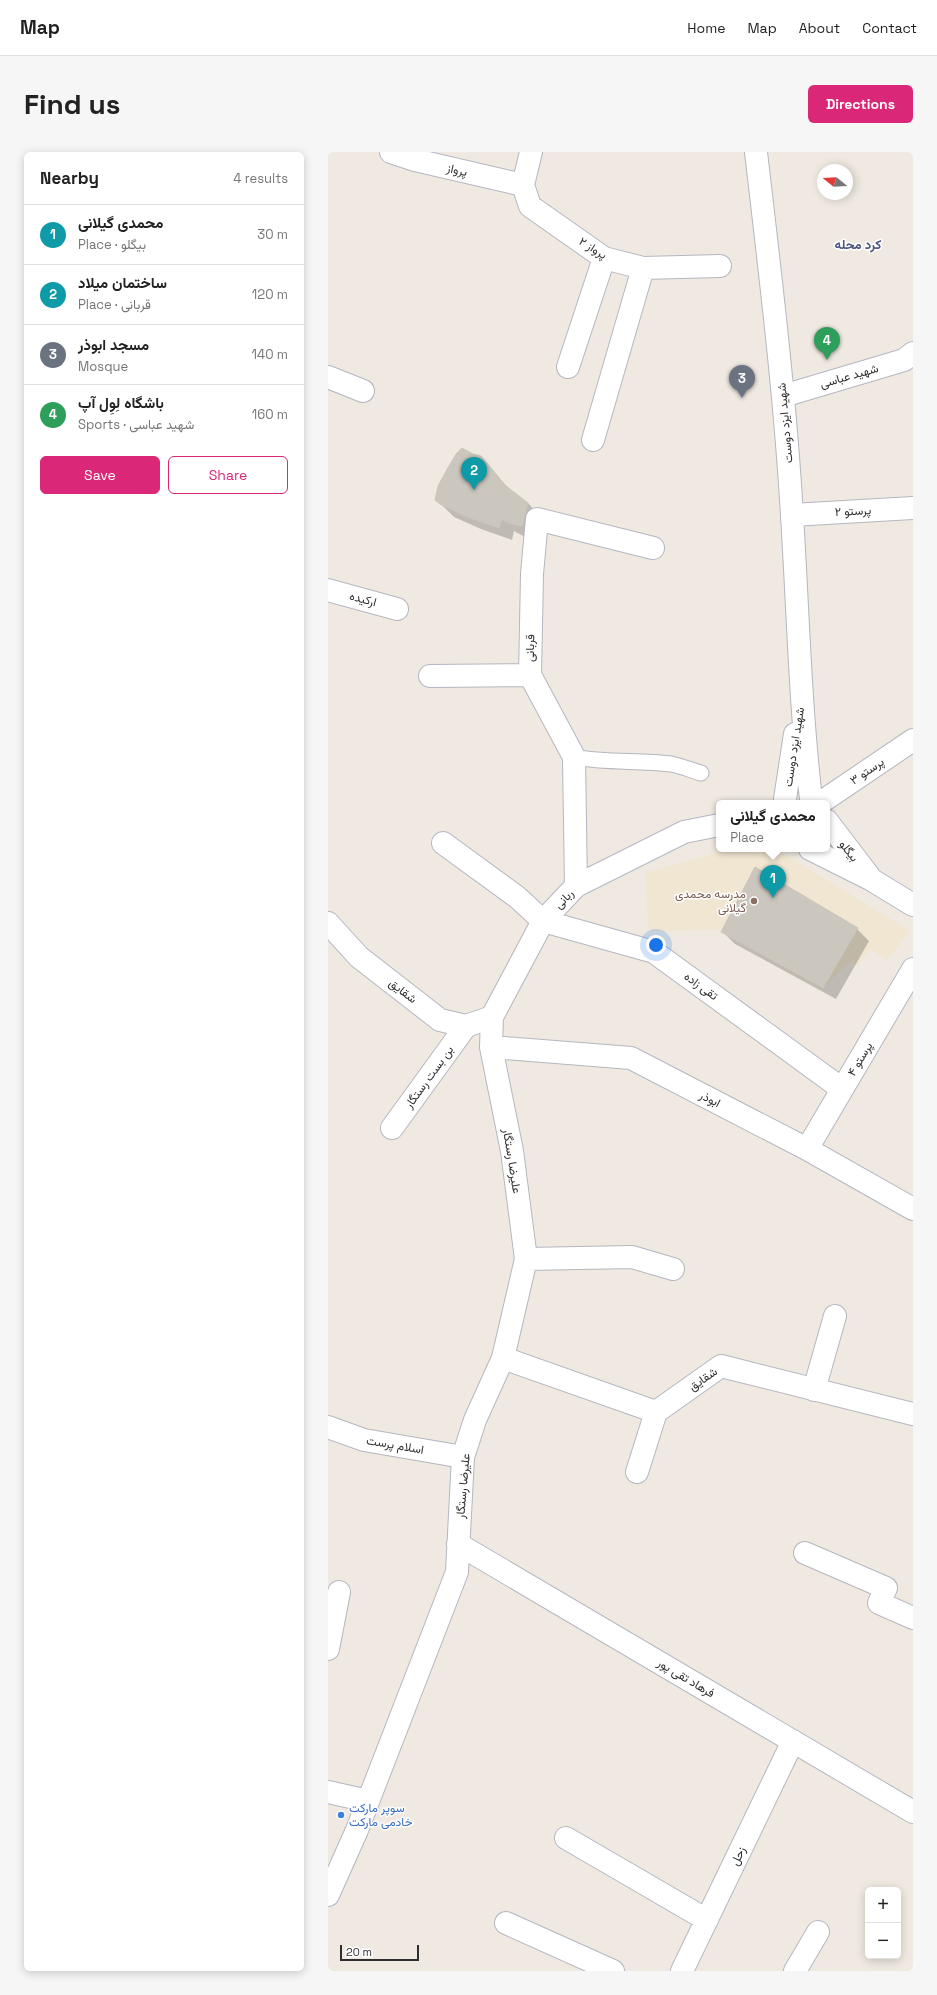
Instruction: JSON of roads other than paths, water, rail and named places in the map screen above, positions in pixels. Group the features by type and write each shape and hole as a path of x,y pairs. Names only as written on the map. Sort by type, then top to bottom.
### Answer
{"street":[{"name":"پرواز","path":"391,152 416,156 523,185"},
{"path":"523,185 531,152"},
{"name":"شهید ایزد دوست","path":"756,152 783,396 792,515 807,763 816,800"},
{"name":"پرواز ۲","path":"523,185 530,206 604,258 643,268 720,266"},
{"path":"568,367 604,258"},
{"path":"593,440 643,268"},
{"name":"شهید عباسی","path":"783,396 904,360 913,353"},
{"path":"328,377 363,391"},
{"name":"پرستو ۲","path":"792,515 913,508"},
{"name":"قربانی","path":"576,886 574,757 530,675 532,574 537,519 653,548"},
{"name":"ارکیده","path":"328,590 397,609"},
{"path":"430,676 530,675"},
{"name":"شهید ایزد دوست","path":"783,800 803,695"},
{"name":"پرستو ۳","path":"819,800 913,740"},
{"path":"786,800 798,796 810,800"},
{"name":"بیگلو","path":"830,825 872,880"},
{"name":"ربانی","path":"492,1017 543,921 576,886 684,832 716,826"},
{"name":"ربانی","path":"684,832 716,834"},
{"path":"443,843 516,897 543,921"},
{"name":"بیگلو","path":"816,852 872,880 913,905"},
{"name":"تقی زاده","path":"543,921 654,952 842,1089"},
{"name":"شقایق","path":"328,923 359,957 440,1020 466,1026"},
{"name":"پرستو ۴","path":"807,1149 913,968"},
{"path":"466,1026 492,1017"},
{"name":"علیرضا رستگار","path":"328,1895 368,1801 457,1572 463,1457 475,1420 503,1358 526,1259 512,1151 491,1047 492,1017"},
{"name":"بن بست رستگار","path":"392,1128 466,1026"},
{"name":"ابوذر","path":"491,1047 631,1058 807,1149 913,1209"},
{"path":"526,1259 632,1257 673,1269"},
{"path":"814,1390 835,1316"},
{"path":"503,1358 656,1412 637,1472"},
{"name":"شقایق","path":"656,1412 721,1366 913,1414"},
{"name":"اسلام پرست","path":"328,1427 364,1440 463,1457"},
{"name":"فرهاد تقی پور","path":"458,1544 913,1812"},
{"path":"805,1553 886,1588 879,1603 913,1618"},
{"path":"328,1649 339,1592"},
{"name":"زحل","path":"682,1971 793,1741"},
{"path":"328,1792 368,1801"},
{"path":"566,1838 707,1920"},
{"path":"506,1923 613,1971"},
{"path":"795,1971 818,1932"}],"lane":[{"path":"574,757 594,760 673,764 701,773"}],"place":[{"name":"باشگاه لِوِل آپ","path":"827,360"},
{"name":"مسجد ابوذر","path":"742,398"},
{"name":"ساختمان میلاد","path":"474,490"},
{"name":"محمدی گیلانی","path":"773,898"},
{"name":"مدرسه محمدی گیلانی","path":"754,901"},
{"name":"سوپر مارکت خادمی مارکت","path":"341,1815"}],"district":[{"name":"کرد محله","path":"858,244"}]}
